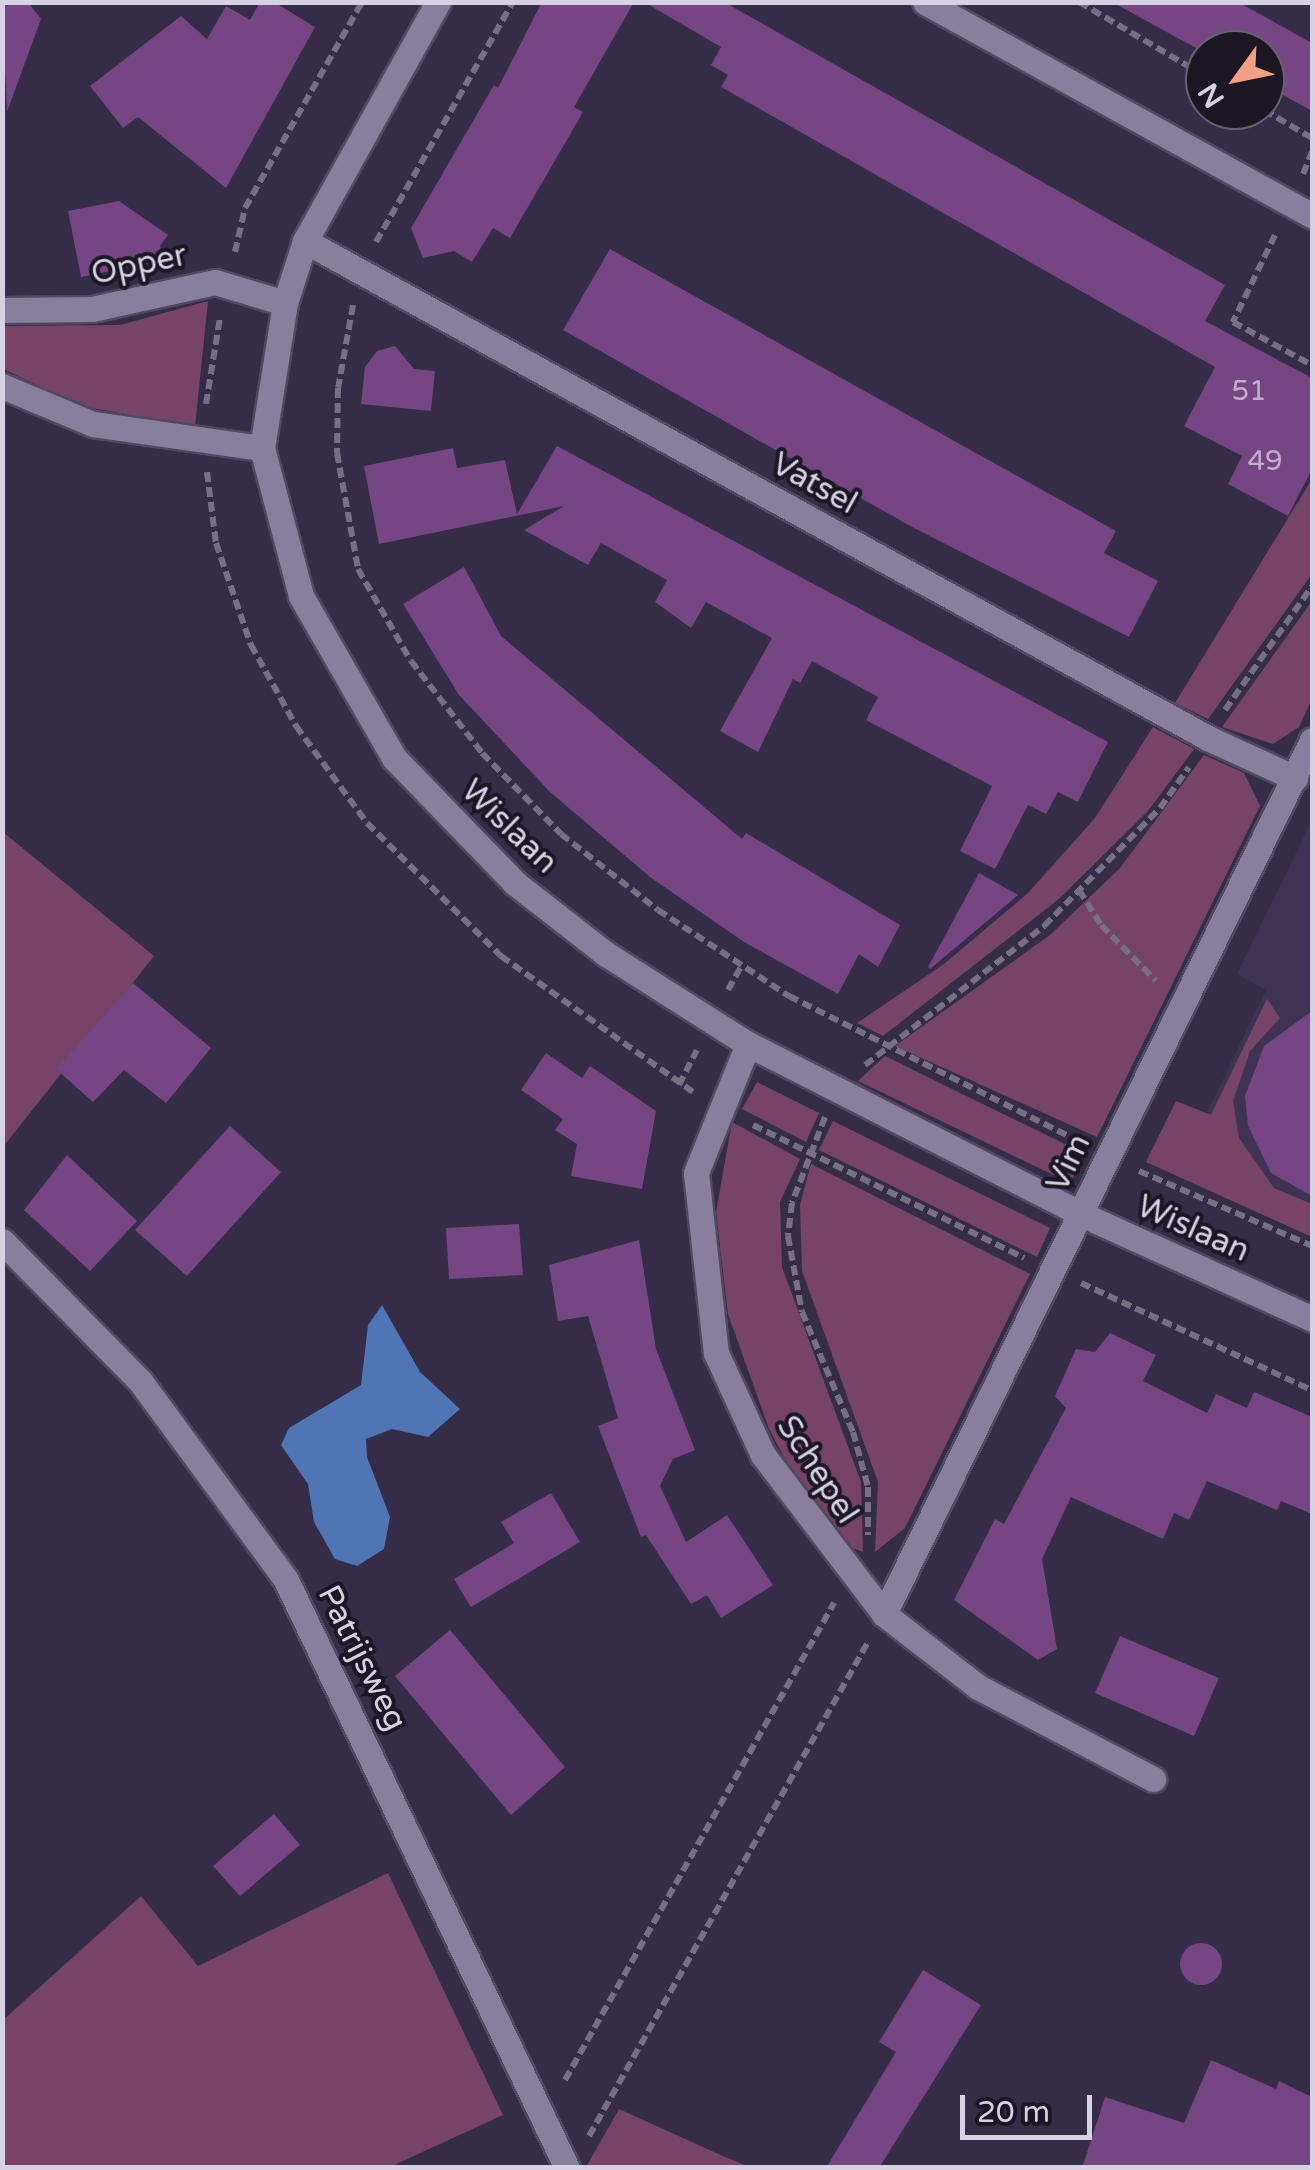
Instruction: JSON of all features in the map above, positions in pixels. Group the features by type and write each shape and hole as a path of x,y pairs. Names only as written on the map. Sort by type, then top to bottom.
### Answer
{"street":[{"name":"Wislaan","path":"438,2 304,241 286,303 262,448 301,596 394,758 515,883 606,954 748,1044 835,1094 1080,1214 1312,1318"},
{"path":"924,2 1302,210"},
{"name":"Vatsel","path":"304,241 1208,738 1295,778"},
{"name":"Opper","path":"2,310 92,310 216,282 286,303"},
{"path":"2,386 93,424 262,448"},
{"name":"Vim","path":"884,1614 1312,740"},
{"name":"Schepel","path":"748,1044 719,1107 696,1173 716,1353 763,1455 884,1614 978,1687 1154,1778"},
{"name":"Patrijsweg","path":"2,1242 140,1381 286,1580 544,2116 574,2159"}],"path":[{"path":"513,2 360,271 338,388 337,453 358,570 411,662 482,753 561,834 658,910 788,996 883,1047 1109,1156 1312,1246"},
{"path":"1079,2 1185,64"},
{"path":"1285,122 1312,138"},
{"path":"1312,152 1302,210 1233,322 1312,365"},
{"path":"868,1551 868,1487 792,1272 792,1202 835,1094 883,1047 1044,926 1160,808 1312,586"},
{"path":"1080,890 1123,949 1184,1003"},
{"path":"695,1092 808,1154 1312,1390"},
{"path":"544,2116 836,1600"},
{"path":"574,2159 884,1614"}],"shaded area":[{"path":"208,301 195,427 82,406 3,369 3,326 120,325"},
{"path":"1312,479 1312,574 1208,719 1175,703"},
{"path":"1312,601 1312,699 1299,727 1273,744 1222,727"},
{"path":"1153,727 1194,749 1148,811 1059,899 883,1036 857,1023 944,964 1028,893 1095,818"},
{"path":"1204,755 1244,773 1260,806 1097,1137 895,1046 1050,935 1120,868"},
{"path":"1312,820 1312,1211 1184,1160 1266,990 1237,974"},
{"path":"3,832 154,956 3,1147"},
{"path":"1267,999 1280,1018 1250,1051 1233,1101 1239,1138 1274,1188 1312,1204 1312,1237 1146,1162 1176,1101 1211,1115"},
{"path":"885,1056 1085,1154 1070,1183 858,1081"},
{"path":"757,1082 819,1113 806,1142 742,1109"},
{"path":"833,1121 1050,1228 1037,1257 819,1150"},
{"path":"732,1122 800,1159 780,1202 782,1267 861,1482 863,1552 839,1543 798,1483 769,1429 728,1314 716,1212"},
{"path":"811,1164 1030,1274 905,1528 875,1552 878,1482 802,1271 800,1205"},
{"path":"388,1873 503,2115 390,2167 3,2167 3,2020 141,1896 198,1966"},
{"path":"619,2109 725,2157 750,2167 586,2167"}],"water":[{"path":"382,1305 420,1372 460,1409 428,1437 392,1429 366,1439 367,1457 390,1517 384,1549 357,1566 335,1559 314,1522 308,1484 281,1445 289,1428 361,1385 368,1325"}],"building":[{"path":"2,2 28,2 41,19 7,112"},
{"path":"260,2 274,2 315,27 226,188 138,117 123,128 90,86 181,16 207,39 226,6 250,20"},
{"path":"542,2 634,2 574,107 583,112 510,238 493,228 472,262 454,251 423,258 411,228 494,85 498,88"},
{"path":"644,2 724,2 1225,285 1205,321 1312,378 1312,469 1288,516 1228,484 1242,456 1184,426 1215,367 721,87 728,75 711,65 721,47"},
{"path":"1112,2 1238,2 1312,43 1312,111 1285,96 1285,30 1185,30 1185,42"},
{"path":"119,201 168,235 160,246 164,260 81,277 68,211"},
{"path":"610,249 1116,531 1104,553 1158,581 1129,637 912,527 563,330"},
{"path":"395,346 414,369 435,371 431,411 361,404 365,367 377,351"},
{"path":"557,446 1108,742 1078,802 1058,792 1046,814 1028,805 995,869 960,851 992,786 866,720 878,697 812,661 800,683 793,679 758,752 720,731 772,638 706,602 691,628 655,602 667,580 601,543 588,565 524,530 564,506 379,544 364,466 453,448 457,468 505,460 517,514"},
{"path":"464,567 501,636 742,839 746,833 900,925 878,967 859,954 838,994 744,942 650,877 550,792 459,695 403,604"},
{"path":"979,873 1018,895 930,969 928,967"},
{"path":"133,983 211,1048 166,1103 124,1070 93,1102 56,1069"},
{"path":"1312,1011 1312,1196 1271,1173 1248,1126 1245,1096 1264,1046"},
{"path":"546,1053 582,1078 590,1066 656,1111 642,1189 571,1176 577,1144 555,1130 563,1119 521,1090"},
{"path":"230,1126 281,1172 187,1276 135,1230"},
{"path":"67,1155 137,1221 90,1271 24,1210"},
{"path":"519,1224 523,1275 449,1279 446,1228"},
{"path":"639,1240 656,1349 695,1450 673,1459 660,1486 686,1542 727,1515 773,1585 721,1618 707,1595 691,1604 646,1535 641,1537 598,1426 618,1418 588,1316 558,1321 549,1265"},
{"path":"1110,1333 1156,1355 1143,1381 1207,1413 1216,1394 1247,1408 1254,1392 1312,1417 1312,1514 1281,1501 1277,1510 1207,1481 1189,1520 1174,1513 1163,1539 1071,1497 1042,1559 1057,1649 1038,1660 954,1600 995,1519 1004,1524 1066,1408 1055,1396 1076,1349 1095,1352"},
{"path":"551,1493 580,1542 471,1607 454,1579 514,1543 501,1522"},
{"path":"450,1630 565,1767 511,1815 395,1676"},
{"path":"1120,1636 1219,1678 1194,1736 1095,1693"},
{"path":"274,1814 300,1845 240,1896 213,1866"},
{"path":"1201,1943 1216,1949 1222,1964 1216,1979 1201,1985 1186,1979 1180,1964 1186,1949"},
{"path":"923,1970 981,2005 879,2168 826,2168 896,2052 879,2042"},
{"path":"1211,2060 1276,2089 1279,2081 1312,2097 1312,2168 1082,2168 1105,2097 1184,2123"}]}
